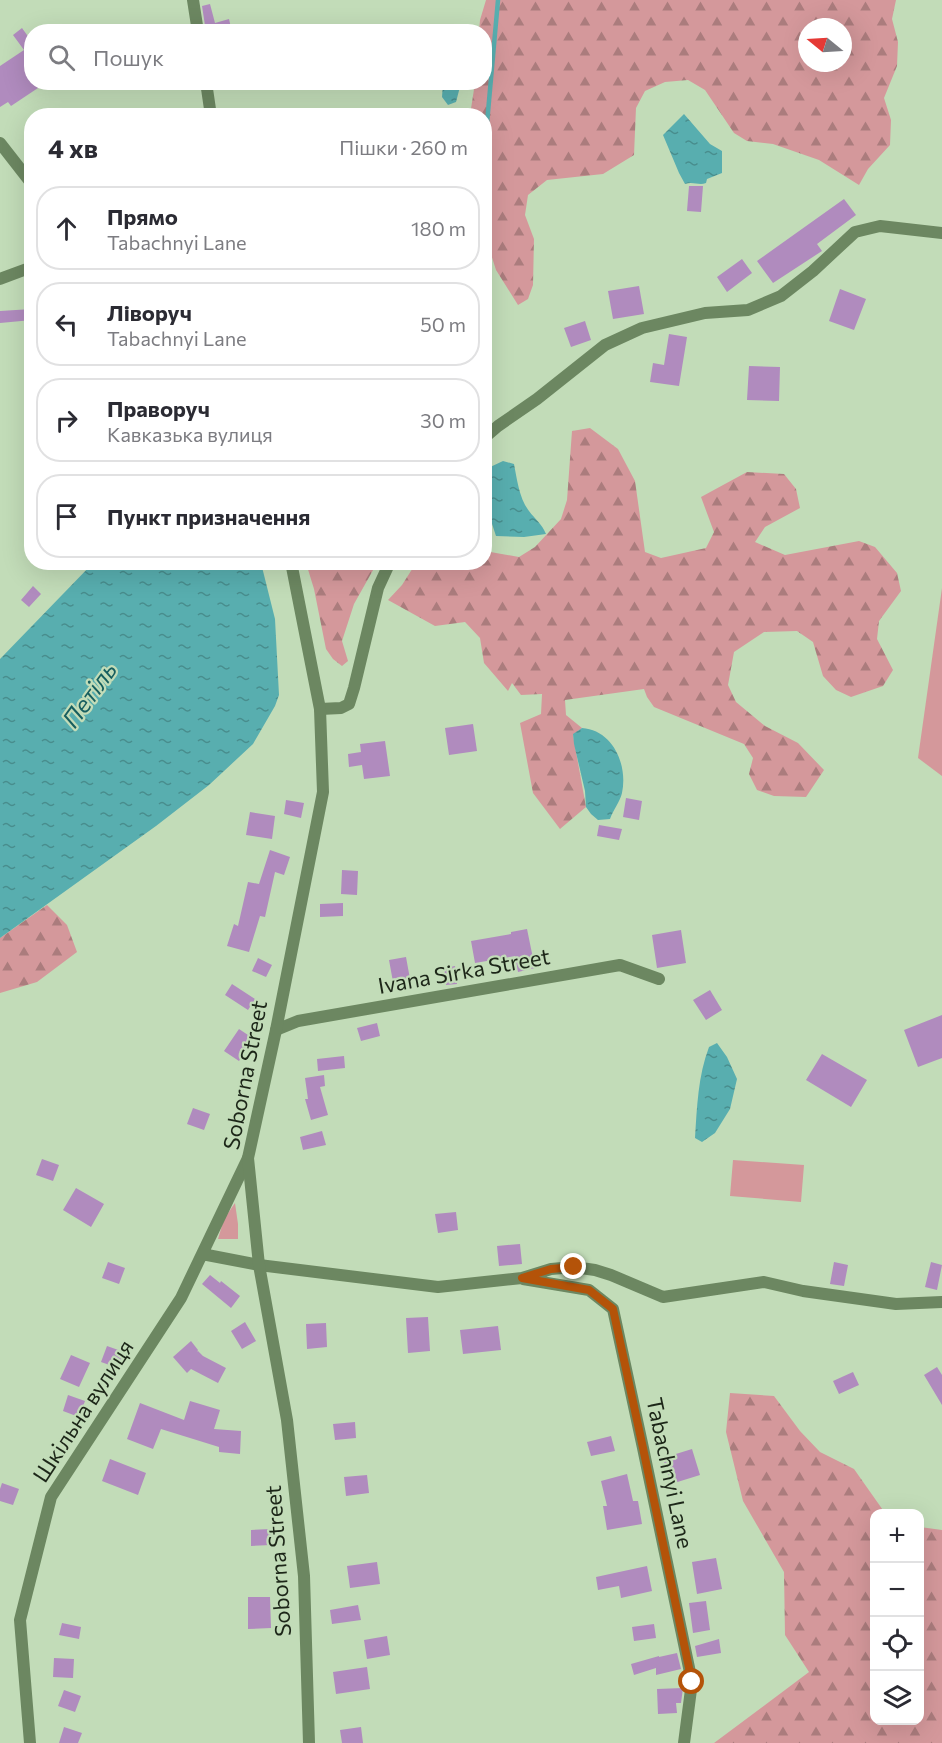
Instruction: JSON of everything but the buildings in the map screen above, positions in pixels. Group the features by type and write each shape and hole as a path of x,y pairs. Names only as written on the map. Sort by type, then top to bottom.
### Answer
{"street":[{"path":"193,0 197,24"},
{"path":"207,90 210,108"},
{"path":"0,143 24,174"},
{"path":"492,431 605,345 642,328 705,313 748,310 782,296 855,232 880,226 942,233"},
{"path":"0,279 24,270"},
{"name":"Soborna Street","path":"293,570 320,709 323,792 248,1158 259,1265 287,1420 304,1576 309,1743"},
{"path":"320,709 341,708 349,704 378,588 386,570"},
{"name":"Ivana Sirka Street","path":"276,1030 298,1021 620,965 659,979"},
{"name":"Шкільна вулиця","path":"30,1743 20,1620 51,1497 181,1298 248,1158"},
{"path":"202,1254 259,1265 438,1287 522,1278 551,1269 574,1267 611,1275 663,1296 764,1282 803,1291 896,1304 942,1302"},
{"name":"Tabachnyi Lane","path":"522,1278 589,1290 613,1309 692,1682 684,1743"}],"green space":[{"path":"486,0 896,0 892,19 898,42 897,66 884,98 891,120 890,145 868,169 859,185 819,160 773,144 747,141 734,133 705,90 688,80 665,82 645,91 636,108 634,155 603,174 547,180 528,195 525,215 534,239 533,285 528,299 518,305 496,270 492,257 492,108 471,108 474,90 492,90 492,24 480,24"},
{"path":"590,428 618,449 635,481 645,552 661,558 706,548 714,532 701,497 747,472 784,474 796,489 800,508 765,527 755,542 785,555 859,541 875,547 897,573 901,591 879,621 877,639 893,670 883,686 851,697 836,690 823,676 813,642 797,631 764,632 734,652 728,685 736,702 765,726 798,743 824,770 806,797 774,796 757,790 749,774 753,758 744,744 654,707 644,689 565,700 566,715 582,728 573,735 586,807 560,829 533,793 520,723 541,714 542,694 521,695 512,683 508,691 484,663 480,638 465,622 435,626 388,600 412,570 492,570 492,552 519,557 535,547 561,519 567,500 572,431"},
{"path":"308,570 373,570 354,604 342,641 348,661 342,666 326,649"},
{"path":"942,588 942,776 918,758"},
{"path":"47,905 67,925 77,952 37,982 0,993 0,938"},
{"path":"733,1160 804,1165 801,1202 730,1196"},
{"path":"235,1203 238,1239 218,1239 224,1219"},
{"path":"730,1393 774,1396 800,1431 820,1452 854,1469 882,1509 870,1509 870,1725 924,1725 924,1528 942,1530 942,1743 714,1743 809,1672 785,1635 784,1572 743,1501 726,1432"}],"water":[{"path":"442,90 459,90 456,102 448,105 442,97"},
{"path":"684,114 710,144 722,151 722,173 707,179 703,184 685,184 663,135"},
{"path":"503,461 514,464 523,500 546,534 524,537 496,536 492,523 492,466"},
{"path":"86,570 263,570 275,619 279,695 253,744 209,785 0,938 0,659"},
{"path":"582,728 602,735 610,742 620,761 623,771 622,793 610,819 598,820 586,807 585,791 573,734"},
{"path":"717,1043 727,1057 737,1079 730,1109 715,1133 702,1142 695,1138 700,1080 709,1047"}],"waterway":[{"name":"Петіль","path":"492,67 498,0"},
{"name":"Петіль","path":"488,108 490,90"}],"route":[{"path":"574,1267 551,1269 522,1278 589,1290 613,1309 692,1682"}]}
